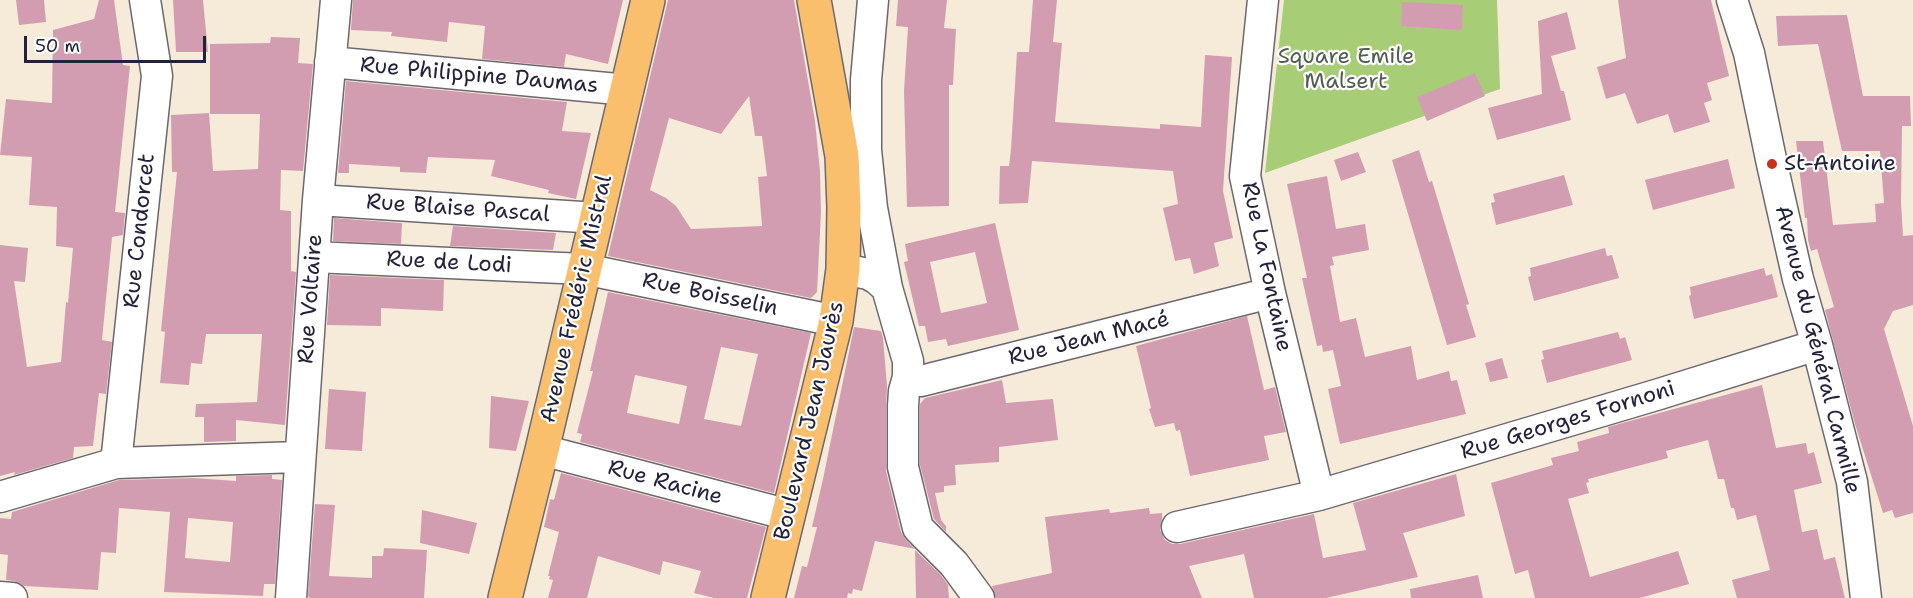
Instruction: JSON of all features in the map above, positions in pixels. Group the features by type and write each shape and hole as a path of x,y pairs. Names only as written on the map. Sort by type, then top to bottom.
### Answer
{"main road":[{"name":"Avenue Frédéric Mistral","path":"505,598 648,0"},
{"name":"Boulevard Jean Jaurès","path":"768,598 836,321 843,256 842,156 813,0"}],"street":[{"name":"Rue Condorcet","path":"116,463 157,76 146,0"},
{"name":"Rue Voltaire","path":"291,598 318,200 336,0"},
{"path":"873,0 866,80 866,150 887,288 908,361 903,406 903,467 918,528 954,564 979,598"},
{"name":"Rue La Fontaine","path":"1263,0 1245,176 1270,293 1319,495"},
{"name":"Avenue du Général Carmille","path":"1732,0 1749,53 1793,256 1852,482 1866,598"},
{"name":"Rue Philippine Daumas","path":"330,63 628,90"},
{"name":"Rue Blaise Pascal","path":"318,200 597,218"},
{"path":"878,240 843,256 887,288"},
{"name":"Rue de Lodi","path":"314,257 584,269"},
{"name":"Rue Boisselin","path":"584,269 836,321"},
{"name":"Rue Jean Macé","path":"908,377 921,381 1270,293"},
{"name":"Rue Georges Fornoni","path":"1177,527 1319,495 1817,345"},
{"name":"Rue Racine","path":"542,450 789,515"},
{"path":"0,497 116,463 299,457"},
{"path":"0,597 12,598"}],"green space":[{"name":"Square Emile Malsert","path":"1284,0 1497,0 1500,89 1265,173"}],"building":[{"path":"16,0 44,0 46,22 19,25"},
{"path":"99,0 114,0 123,65 130,66 115,212 125,213 123,235 112,237 102,340 112,342 106,394 99,393 93,446 74,447 73,458 14,475 15,472 0,476 0,245 28,248 25,282 14,281 27,367 61,362 73,248 56,246 57,207 29,205 32,157 0,155 6,99 52,103 53,30 94,19"},
{"path":"173,0 203,0 208,52 176,52"},
{"path":"353,0 623,0 608,64 566,54 564,67 482,59 485,26 449,22 447,42 391,36 392,32 351,30"},
{"path":"668,0 794,0 815,121 820,171 821,212 817,292 811,298 608,256","holes":["749,96 755,136 762,136 767,176 758,177 762,226 691,229 676,206 650,190 669,118 721,134"]},
{"path":"898,0 947,0 944,28 956,29 953,85 949,85 949,206 907,207 904,91 908,27 896,26"},
{"path":"1033,0 1057,0 1053,42 1062,43 1055,122 1160,129 1160,124 1201,127 1205,55 1232,57 1223,191 1233,238 1214,243 1219,266 1194,274 1190,258 1175,261 1163,208 1178,204 1173,171 1032,161 1028,203 999,204 1000,166 1009,166 1017,52 1029,52"},
{"path":"1618,0 1711,0 1729,76 1707,83 1712,100 1704,103 1710,122 1674,133 1668,114 1637,124 1625,93 1606,99 1597,67 1626,58"},
{"path":"1402,2 1463,5 1462,30 1401,26"},
{"path":"1567,12 1576,49 1551,56 1561,91 1564,91 1571,120 1497,140 1488,108 1542,94 1538,21"},
{"path":"1847,15 1863,96 1910,96 1911,126 1902,126 1901,202 1903,236 1913,235 1913,305 1893,311 1884,329 1913,426 1913,513 1895,518 1892,510 1883,513 1855,424 1825,310 1834,307 1817,249 1811,251 1808,240 1796,141 1823,141 1833,225 1876,222 1875,204 1884,203 1880,151 1842,151 1818,44 1778,46 1776,16"},
{"path":"271,37 300,38 298,63 313,64 303,171 281,170 280,210 291,211 291,271 296,272 285,425 236,420 236,441 204,442 204,417 195,417 196,404 257,402 262,334 206,334 202,364 191,363 189,385 160,383 165,332 161,331 177,172 172,172 171,115 209,113 213,171 258,169 260,114 210,114 210,44 270,43"},
{"path":"1475,73 1485,96 1427,121 1417,97"},
{"path":"346,81 567,102 562,131 591,133 576,199 491,176 495,160 428,157 426,173 400,172 400,167 349,164 349,173 338,173"},
{"path":"1419,150 1429,182 1432,181 1469,304 1466,305 1476,337 1447,345 1392,160"},
{"path":"1358,152 1366,172 1341,181 1334,160"},
{"path":"1728,159 1735,188 1653,210 1645,180"},
{"path":"1564,175 1573,205 1496,225 1491,203 1495,202 1493,194"},
{"path":"1327,176 1336,229 1365,224 1369,250 1332,257 1334,265 1330,266 1340,322 1356,318 1365,357 1411,346 1417,380 1449,371 1451,381 1457,380 1466,414 1340,444 1328,389 1341,386 1333,350 1323,352 1322,345 1317,346 1302,278 1307,278 1287,184"},
{"path":"334,218 402,223 401,244 333,241"},
{"path":"995,223 1019,330 948,346 946,339 928,342 925,326 919,326 904,262 908,261 905,244","holes":["975,252 987,303 941,313 930,262"]},
{"path":"453,226 556,233 553,250 450,246"},
{"path":"1605,248 1607,256 1612,255 1619,278 1534,301 1528,277 1531,276 1530,268"},
{"path":"1764,268 1766,276 1772,274 1778,297 1694,319 1689,296 1691,295 1690,287"},
{"path":"330,275 444,280 443,311 381,308 381,326 327,325"},
{"path":"608,292 811,333 774,493 580,442 582,434 577,433 593,371 590,371","holes":["721,347 758,354 741,426 704,419","635,375 687,386 679,424 627,413"]},
{"path":"1247,316 1264,390 1275,387 1286,432 1264,436 1269,460 1190,476 1180,430 1176,431 1174,423 1155,427 1136,346"},
{"path":"854,327 881,331 883,338 887,386 886,471 901,532 915,549 875,541 862,591 853,589 852,594 848,593 847,598 794,598 802,566 807,567 817,527 812,527"},
{"path":"1618,332 1620,339 1625,337 1632,360 1547,383 1541,360 1544,359 1542,351"},
{"path":"1502,358 1508,378 1490,382 1485,363"},
{"path":"1002,380 1006,403 1053,399 1058,440 999,447 999,462 955,465 956,485 944,486 944,492 935,493 946,532 934,519 920,465 920,404 925,398"},
{"path":"1762,385 1776,448 1806,443 1808,454 1814,452 1822,483 1794,490 1802,532 1817,529 1824,560 1835,557 1845,598 1737,598 1732,580 1770,570 1756,515 1737,520 1734,508 1731,508 1724,479 1718,479 1708,440 1666,451 1668,458 1588,479 1589,482 1586,483 1589,493 1568,499 1590,577 1678,551 1689,584 1640,598 1535,598 1528,570 1515,574 1491,483 1553,465 1551,458 1579,451 1577,442 1609,433 1608,427"},
{"path":"329,389 366,392 362,451 325,449"},
{"path":"491,396 529,401 516,451 489,448"},
{"path":"561,473 766,527 747,598 714,598 694,593 701,571 663,561 660,575 598,556 587,598 548,598 553,580 548,576 559,532 544,527 550,499 554,500"},
{"path":"1456,474 1465,516 1403,533 1418,577 1326,598 1254,598 1244,554 1189,566 1202,598 996,598 992,586 1052,573 1045,517 1109,509 1110,513 1149,508 1150,514 1162,513 1160,530 1165,540 1172,544 1180,544 1314,514 1323,558 1366,550 1353,503"},
{"path":"272,475 272,479 282,480 275,584 264,584 263,596 164,592 170,512 119,508 116,553 101,552 98,590 24,586 6,580 8,555 0,554 0,518 11,519 12,512 119,480 194,478 236,481 236,476","holes":["188,518 233,522 230,562 185,558"]},
{"path":"315,504 335,505 329,576 372,578 372,556 383,556 384,548 427,550 424,598 310,598 308,596"},
{"path":"422,510 477,523 469,554 420,543"},
{"path":"915,550 941,575 948,585 949,598 916,598"},
{"path":"1478,575 1483,598 1411,598 1410,589"}],"place":[{"name":"St-Antoine","path":"1772,164"}]}
